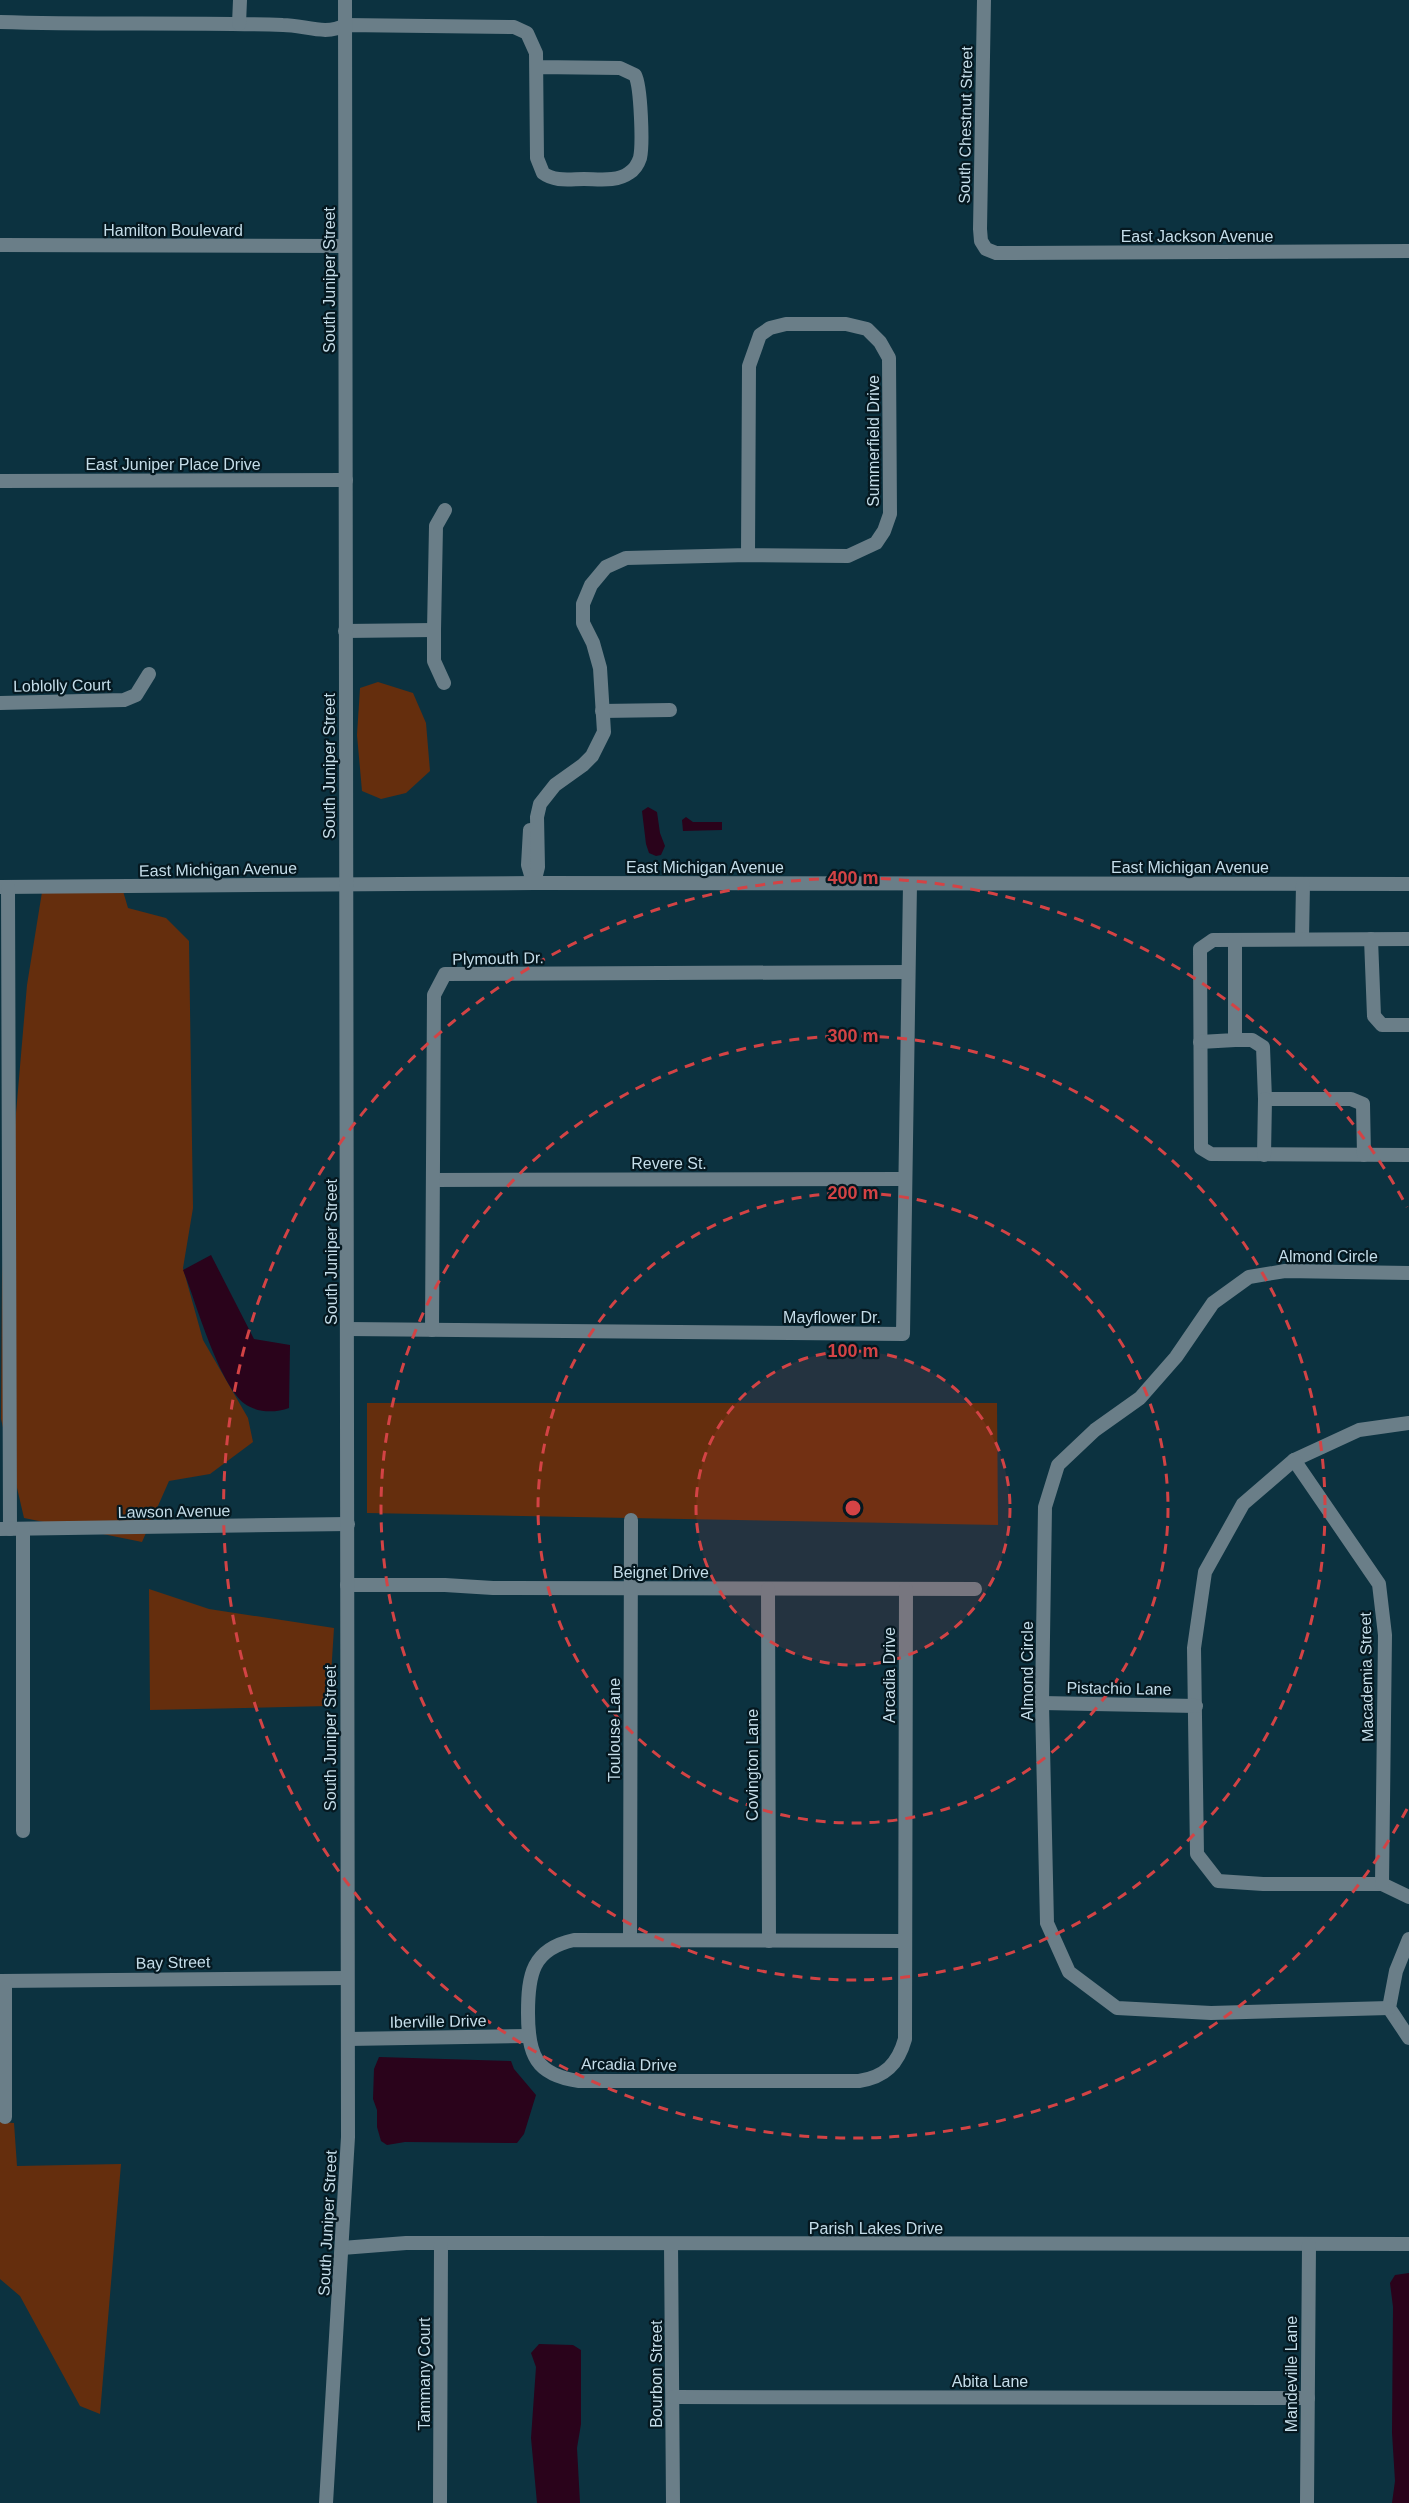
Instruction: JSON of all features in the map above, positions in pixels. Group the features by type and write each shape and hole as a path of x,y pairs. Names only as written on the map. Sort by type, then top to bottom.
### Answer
{"street":[{"path":"239,24 240,0"},
{"name":"South Juniper Street","path":"326,2503 348,2137 345,0"},
{"name":"South Chestnut Street","path":"984,0 980,229 981,241 986,249"},
{"path":"0,22 301,25 312,30 337,30 345,25 514,27 527,33 533,42 537,67 537,158 543,173 558,179 610,179 620,178 630,173 638,164 641,152 640,89 634,75 620,68 537,67"},
{"name":"Hamilton Boulevard","path":"0,246 345,246"},
{"name":"East Jackson Avenue","path":"986,249 996,253 1409,251"},
{"name":"Summerfield Drive","path":"534,883 538,867 537,817 540,804 555,785 584,765 592,756 604,732 600,668 584,623 584,604 591,585 606,567 626,558 748,555 848,556 876,543 884,531 890,514 889,358 880,342 867,329 846,324 786,324 770,328 760,335 749,366 748,555"},
{"name":"East Juniper Place Drive","path":"0,482 346,480"},
{"path":"444,683 434,660 434,630 436,526 445,510"},
{"path":"345,631 434,630"},
{"name":"Loblolly Court","path":"0,703 124,700 136,695 149,674"},
{"path":"602,711 670,710"},
{"name":"East Michigan Avenue","path":"4,887 534,883 1409,884"},
{"name":"Mayflower Dr.","path":"347,1329 903,1334 910,884"},
{"path":"1302,939 1303,884"},
{"path":"4,887 5,1148 11,1529 23,1831"},
{"path":"1371,939 1374,1016 1382,1025 1409,1025"},
{"path":"1409,939 1213,940 1200,949 1201,1148 1211,1154 1409,1155"},
{"path":"1235,940 1235,1040"},
{"name":"Plymouth Dr.","path":"432,1330 434,995 446,974 908,972"},
{"path":"1200,1042 1252,1040 1263,1047 1264,1155"},
{"path":"1265,1099 1351,1099 1363,1104 1364,1155"},
{"name":"Revere St.","path":"433,1180 905,1179"},
{"name":"Almond Circle","path":"1389,2008 1211,2013 1117,2008 1069,1972 1047,1923 1042,1703 1045,1507 1058,1466 1095,1430 1140,1398 1176,1357 1213,1304 1250,1277 1285,1271 1409,1273"},
{"path":"1409,1423 1359,1430 1294,1460 1243,1504 1205,1572 1194,1648 1197,1854 1218,1881 1263,1884 1382,1884 1409,1897"},
{"name":"Macademia Street","path":"1294,1460 1334,1515 1379,1584 1385,1635 1382,1884"},
{"name":"Toulouse Lane","path":"630,1940 631,1520"},
{"name":"Lawson Avenue","path":"11,1529 348,1524"},
{"name":"Beignet Drive","path":"347,1585 630,1589 975,1589"},
{"name":"Covington Lane","path":"768,1589 769,1941"},
{"name":"Arcadia Drive","path":"905,1941 574,1940 553,1946 543,1953 530,1975 528,2037 530,2050 537,2061 549,2072 565,2079 579,2081 859,2081 872,2079 893,2065 901,2054 905,2039 906,1589"},
{"name":"Pistachio Lane","path":"1042,1703 1196,1706"},
{"path":"1409,1939 1396,1971 1389,2008 1409,2038"},
{"name":"Bay Street","path":"2,1981 347,1978"},
{"path":"2,1981 4,2117"},
{"name":"Iberville Drive","path":"348,2039 528,2037"},
{"name":"Parish Lakes Drive","path":"342,2247 406,2244 1409,2244"},
{"name":"Bourbon Street","path":"671,2244 673,2503"},
{"name":"Tammany Court","path":"440,2503 441,2245"},
{"name":"Mandeville Lane","path":"1307,2503 1309,2245"},
{"name":"Abita Lane","path":"673,2397 1308,2398"}],"shaded area":[{"path":"378,682 413,693 426,723 430,771 406,793 381,799 362,791 357,735 360,688"},
{"path":"648,807 657,812 660,833 665,846 661,855 656,856 649,853 646,844 642,811"},
{"path":"686,817 693,822 722,822 722,830 683,831 682,820"},
{"path":"123,891 128,908 166,918 189,941 193,1208 183,1268 203,1340 248,1418 253,1442 210,1474 169,1481 142,1542 24,1518 1,1419 2,1276 27,985 42,892"},
{"path":"211,1255 254,1339 290,1345 289,1408 267,1411 250,1407 235,1394 226,1380 209,1342 183,1270"},
{"path":"367,1403 997,1403 998,1525 367,1513"},
{"path":"149,1589 209,1609 334,1628 329,1706 150,1710"},
{"path":"379,2057 511,2061 514,2069 536,2095 524,2134 517,2143 405,2142 387,2145 381,2141 377,2127 377,2110 373,2099 374,2069"},
{"path":"0,2122 14,2123 17,2166 121,2164 100,2414 80,2406 20,2296 0,2279"},
{"path":"1409,2273 1409,2503 1392,2503 1395,2481 1392,2433 1393,2307 1390,2283 1395,2275"},
{"path":"539,2344 573,2345 581,2350 581,2424 577,2448 580,2503 537,2503 531,2438 536,2367 531,2353"}]}
